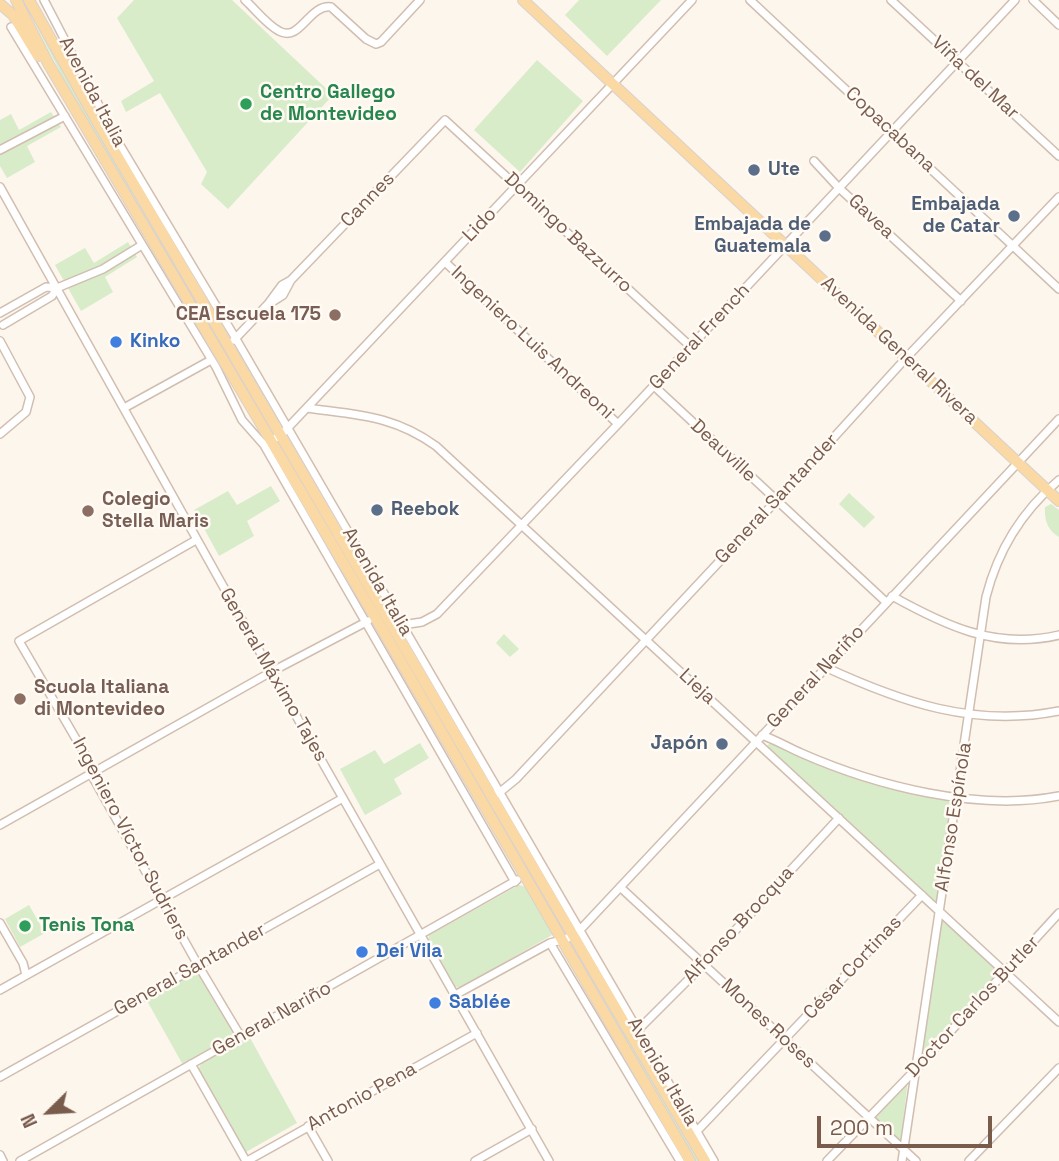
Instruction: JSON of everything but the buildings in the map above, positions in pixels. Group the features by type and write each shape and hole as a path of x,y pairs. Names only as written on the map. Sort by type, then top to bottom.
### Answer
{"main road":[{"name":"Avenida Italia","path":"16,0 49,65 495,794 563,918 576,933 705,1161"},
{"name":"Avenida Italia","path":"29,0 232,342 276,438 371,619 520,879 552,924 690,1161"},
{"name":"Avenida General Rivera","path":"523,0 1059,501"},
{"path":"0,4 13,15 40,59 49,65"}],"street":[{"name":"Avenida Italia","path":"44,0 97,99 102,121"},
{"path":"245,0 283,33 294,31 316,9 326,6 372,43 381,42 420,0"},
{"name":"Lido","path":"276,438 692,0"},
{"name":"Copacabana","path":"751,0 1059,289"},
{"name":"Viña del Mar","path":"891,0 1059,156"},
{"name":"General French","path":"402,625 422,622 437,614 618,425 1014,0"},
{"path":"1033,0 1059,25"},
{"name":"Avenida Italia","path":"11,27 222,377 242,420 276,438 402,625 495,794 565,902 576,933 638,1030 715,1161"},
{"path":"0,150 65,116"},
{"name":"Domingo Bazzurro","path":"445,120 690,346"},
{"name":"Cannes","path":"232,342 268,304 283,295 291,280 445,120"},
{"name":"Gavea","path":"814,162 961,300"},
{"name":"General Máximo Tajes","path":"0,187 549,1161"},
{"name":"General Santander","path":"495,794 516,779 1059,197"},
{"path":"1,322 46,288 57,288 103,269 142,245"},
{"name":"Ingeniero Luis Andreoni","path":"445,262 618,425"},
{"path":"1,322 52,296 57,288"},
{"path":"0,341 30,397 26,412 0,433"},
{"path":"124,408 211,360"},
{"name":"Deauville","path":"654,386 776,501 889,599 980,636 1024,640 1059,635"},
{"name":"Lieja","path":"307,408 370,416 393,422 412,430 451,458 1059,1022"},
{"name":"General Nariño","path":"576,933 1059,419"},
{"name":"Alfonso Espínola","path":"902,1161 988,588 1001,553 1021,520 1035,501 1059,480"},
{"name":"Ingeniero Víctor Sudriers","path":"197,540 19,641 90,763 91,774 161,900 241,1037"},
{"path":"0,825 271,672 371,619"},
{"path":"825,667 893,697 970,715 1024,716 1059,711"},
{"path":"762,735 802,754 856,774 957,797 1003,802 1059,796"},
{"path":"0,990 344,798"},
{"name":"Alfonso Brocqua","path":"638,1030 704,964 839,818"},
{"name":"General Santander","path":"0,1077 380,863"},
{"name":"General Nariño","path":"20,1161 520,879"},
{"name":"Mones Roses","path":"620,887 916,1161"},
{"name":"César Cortinas","path":"697,1131 922,895"},
{"name":"Doctor Carlos Butler","path":"827,1161 1059,913"},
{"path":"552,924 563,918"},
{"path":"0,923 23,963 26,975"},
{"path":"455,995 550,943 562,941 576,933"},
{"name":"Avenida Italia","path":"550,943 680,1161"},
{"name":"Antonio Pena","path":"246,1161 477,1033"},
{"path":"191,1064 246,1161"},
{"path":"969,1161 1059,1068"},
{"path":"308,1126 328,1161"},
{"path":"475,1161 532,1129"},
{"path":"0,1155 3,1161"}],"green space":[{"path":"23,0 26,0 272,427 270,429 64,80"},
{"name":"Centro Gallego de Montevideo","path":"134,0 232,0 333,95 228,209 201,184 207,172 160,93 126,112 121,101 154,81 117,18"},
{"path":"579,0 661,0 607,56 565,15"},
{"path":"537,60 583,101 520,172 474,130"},
{"path":"51,112 61,127 27,146 35,162 7,178 0,166 0,120 11,114 19,130"},
{"path":"128,242 137,257 105,277 113,292 81,311 55,265 85,248 94,263"},
{"path":"283,448 552,909 553,913 280,449"},
{"path":"271,486 280,501 247,521 254,536 219,556 194,510 228,491 237,505"},
{"path":"849,493 875,517 864,528 839,504"},
{"path":"1051,504 1059,510 1059,537 1052,532 1046,521 1045,507"},
{"path":"504,634 519,649 510,657 496,643"},
{"path":"420,743 429,758 394,779 402,794 365,815 340,769 375,750 384,764"},
{"path":"770,743 815,764 857,779 952,802 939,900 935,903 766,747"},
{"path":"519,885 526,887 552,935 460,988 453,986 428,942 429,935"},
{"name":"Tenis Tona","path":"29,905 45,933 20,947 5,919"},
{"path":"942,919 999,973 921,1056 919,1053 939,920"},
{"path":"572,944 700,1161 694,1161 570,945"},
{"path":"196,971 234,1034 229,1040 183,1065 146,999"},
{"path":"249,1036 297,1123 246,1152 198,1069 202,1063"},
{"path":"908,1080 901,1139 898,1141 875,1120 875,1116"}],"place":[{"name":"Centro Gallego de Montevideo","path":"246,104"},
{"name":"Ute","path":"754,170"},
{"name":"Embajada de Catar","path":"1014,216"},
{"name":"Embajada de Guatemala","path":"825,236"},
{"name":"CEA Escuela 175","path":"335,315"},
{"name":"Kinko","path":"116,342"},
{"name":"Reebok","path":"377,510"},
{"name":"Colegio Stella Maris","path":"88,511"},
{"name":"Scuola Italiana di Montevideo","path":"20,699"},
{"name":"Japón","path":"722,744"},
{"name":"Tenis Tona","path":"25,926"},
{"name":"Dei Vila","path":"362,952"},
{"name":"Sablée","path":"435,1003"}]}
